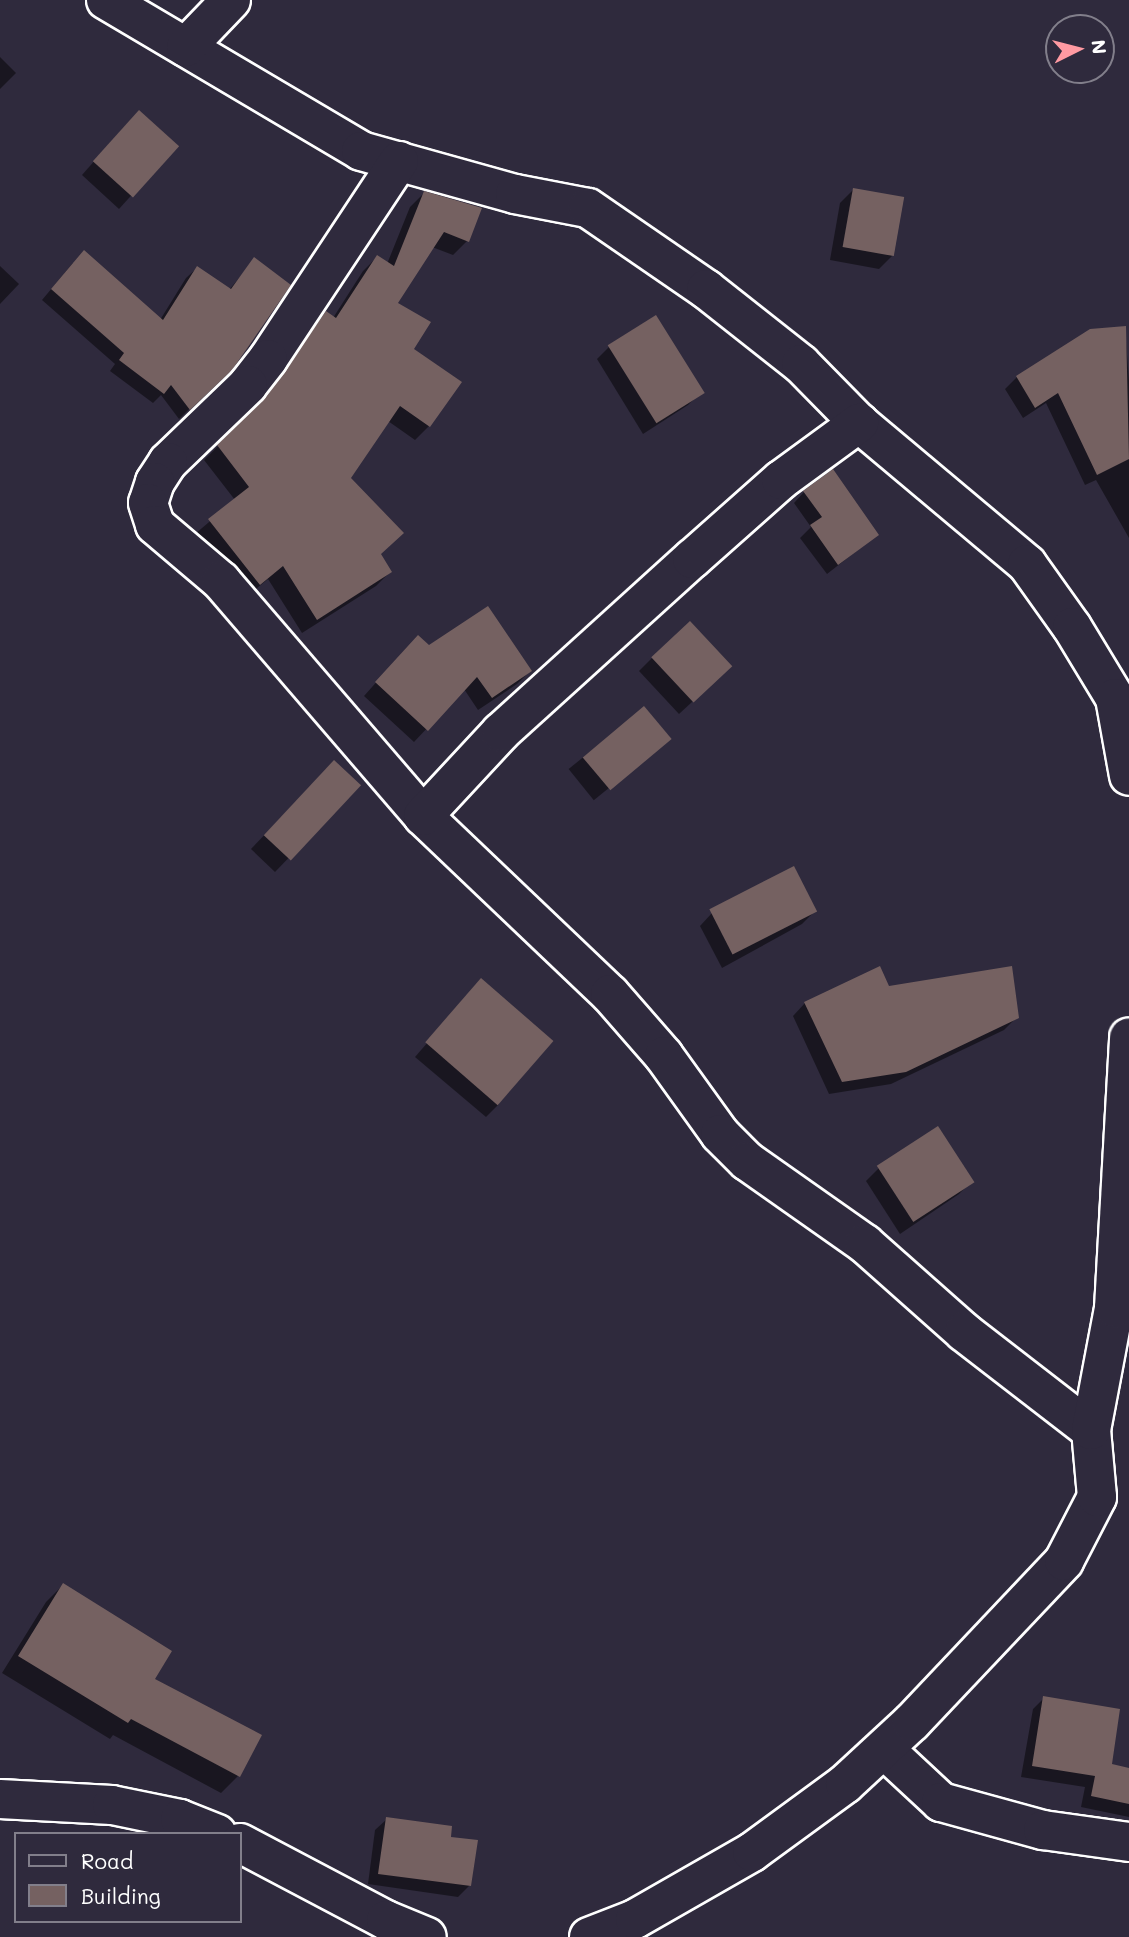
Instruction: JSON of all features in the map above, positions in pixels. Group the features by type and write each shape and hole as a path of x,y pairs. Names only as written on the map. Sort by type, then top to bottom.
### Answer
{"street":[{"path":"106,0 361,151 515,194 588,208 727,306 801,364 859,423 1027,564 1072,627 1115,698 1129,776"},
{"path":"186,47 231,0"},
{"path":"399,161 268,359 248,385 168,462 155,481 148,503 155,525 221,581 423,816 610,994 664,1056 720,1134 747,1161 865,1244 964,1332 1091,1430"},
{"path":"423,816 502,732 692,559 781,480 859,423"},
{"path":"589,1937 635,1919 752,1852 845,1784 884,1749 988,1644 1064,1561 1097,1497 1091,1430 1114,1308 1129,1037"},
{"path":"884,1749 941,1802 1044,1830 1129,1842"},
{"path":"0,1799 112,1805 180,1819 212,1832"},
{"path":"242,1844 386,1920 427,1937"}],"building":[{"path":"139,110 179,146 133,197 93,161"},
{"path":"853,188 904,197 894,256 843,247"},
{"path":"424,191 482,208 469,242 444,232 398,303 431,322 414,349 462,382 430,427 400,406 351,478 404,533 381,554 392,572 317,620 283,566 260,585 208,519 249,487 217,445 265,398 326,311 336,318 377,255 394,266"},
{"path":"84,250 163,320 197,266 231,289 254,257 291,285 232,370 190,410 171,385 164,394 119,360 124,353 51,289"},
{"path":"656,315 705,393 656,423 608,345"},
{"path":"1126,326 1129,459 1097,475 1058,393 1035,408 1016,376 1090,329"},
{"path":"833,469 879,535 838,565 810,525 822,517 803,491"},
{"path":"488,606 532,671 492,698 477,677 428,731 375,682 418,635 429,645"},
{"path":"690,621 732,666 694,702 651,657"},
{"path":"644,706 672,739 610,790 583,757"},
{"path":"334,760 361,785 291,861 264,835"},
{"path":"794,866 817,911 733,955 709,909"},
{"path":"880,966 889,986 1012,966 1019,1018 906,1072 842,1082 804,1002"},
{"path":"481,978 553,1041 498,1105 425,1042"},
{"path":"938,1126 974,1182 913,1222 877,1166"},
{"path":"63,1583 172,1651 155,1679 262,1735 240,1777 131,1719 128,1723 18,1656"},
{"path":"1043,1696 1120,1709 1112,1764 1129,1768 1129,1804 1091,1796 1095,1776 1032,1766"},
{"path":"386,1817 452,1826 451,1837 478,1840 471,1886 378,1874"}]}
